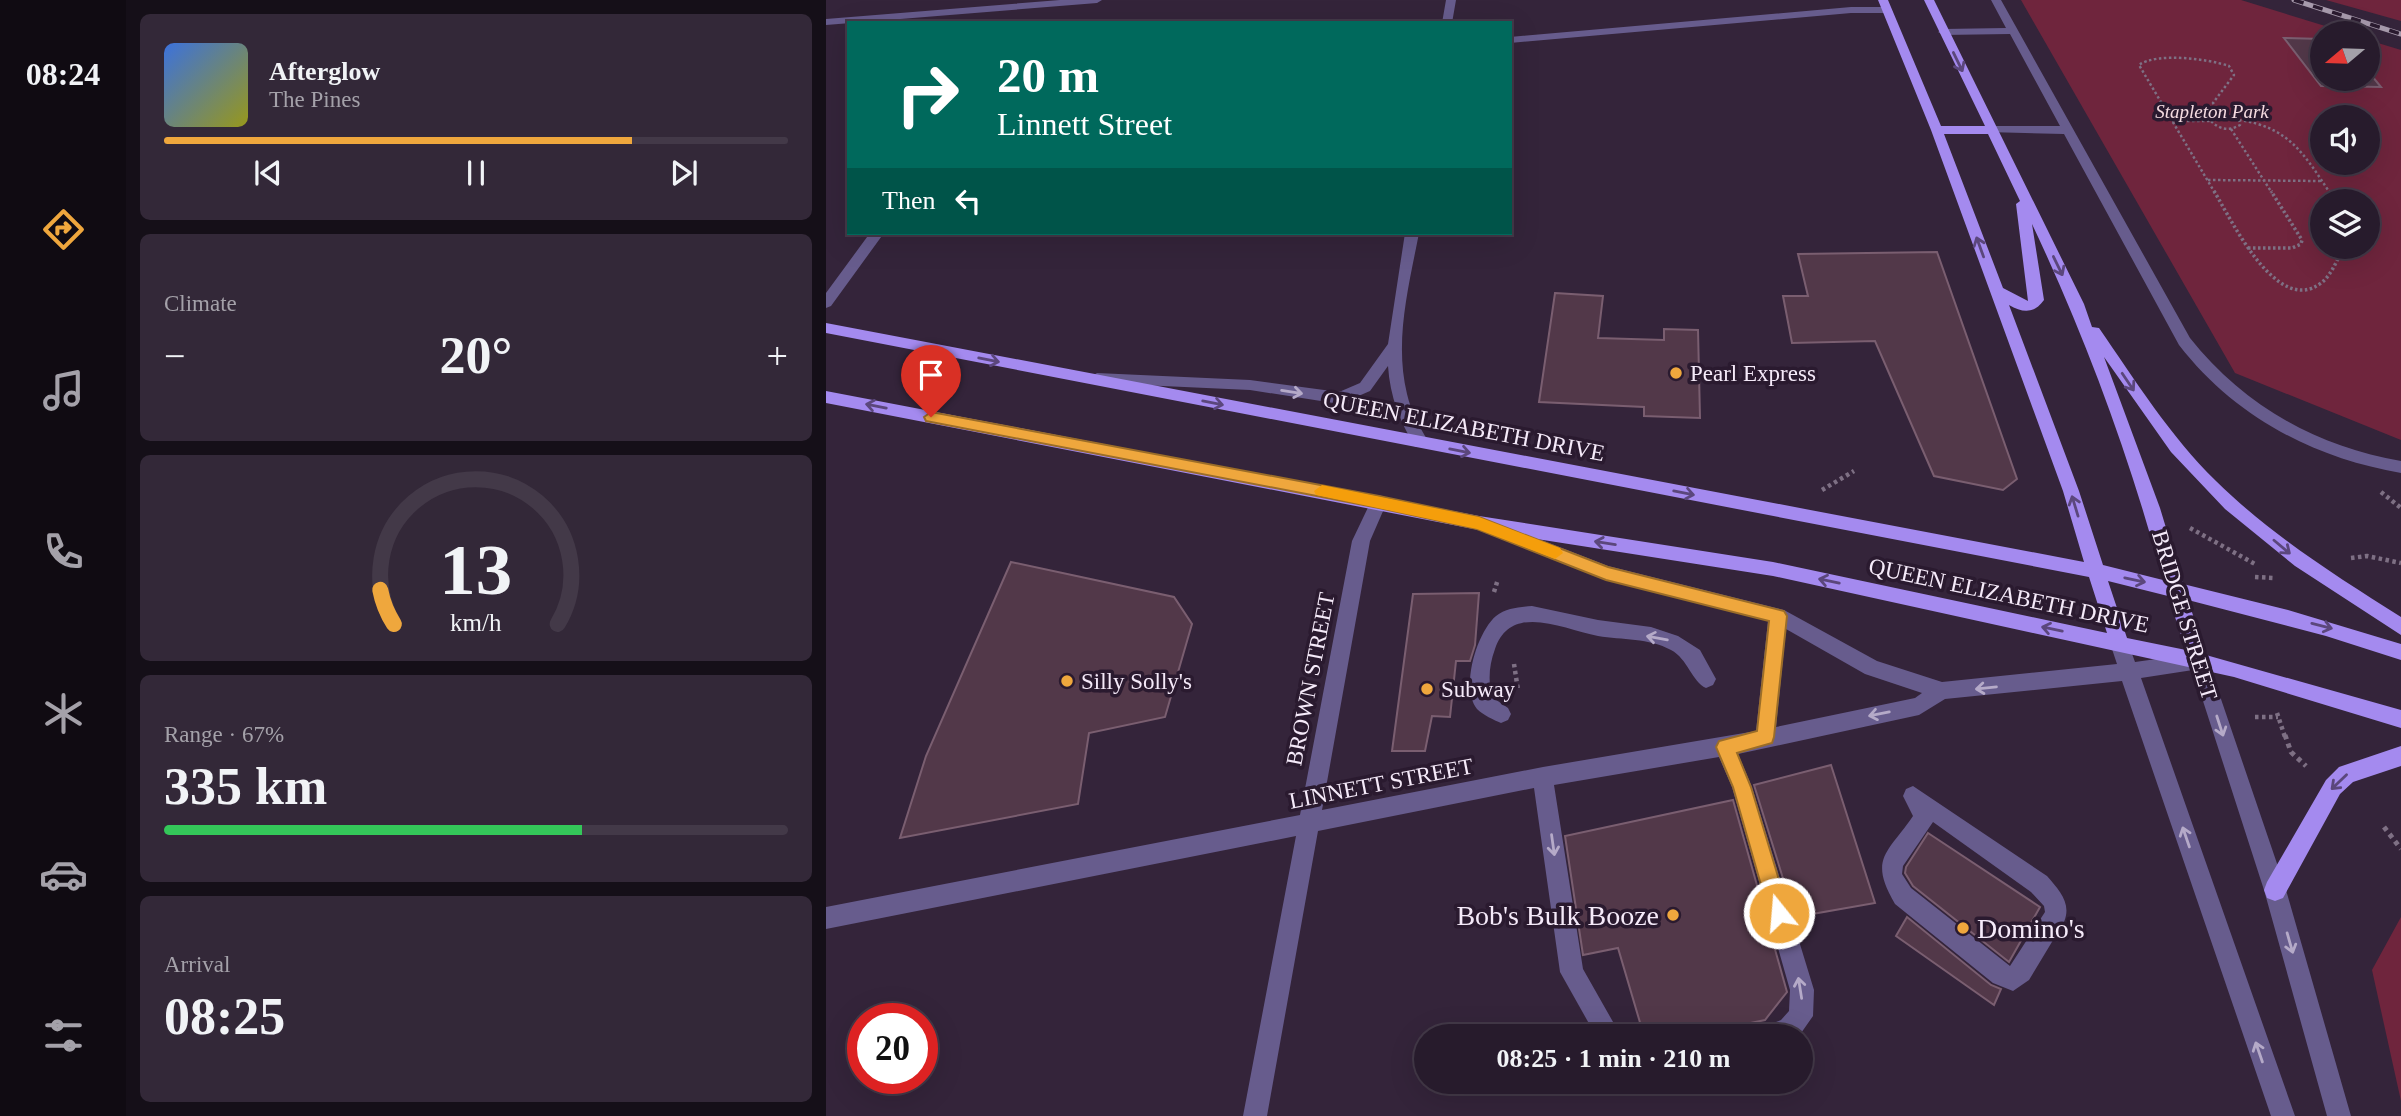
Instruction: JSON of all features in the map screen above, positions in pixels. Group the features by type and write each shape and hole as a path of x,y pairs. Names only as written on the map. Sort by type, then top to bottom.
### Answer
{"main road":[{"name":"BRIDGE STREET","path":"1929,0 2077,304 2152,508 2199,661"},
{"path":"1885,5 1937,130 2071,491 2119,643"},
{"path":"1937,130 1991,130"},
{"path":"1996,290 2022,306 2032,306 2037,300 2019,187"},
{"path":"2077,304 2153,419 2209,484 2308,568 2401,627"},
{"name":"QUEEN ELIZABETH DRIVE","path":"826,328 2096,572 2338,630 2401,652"},
{"name":"QUEEN ELIZABETH DRIVE","path":"826,397 1479,523 1773,569 2199,661"},
{"path":"2199,661 2401,719"},
{"path":"2275,890 2333,787 2346,774 2401,756"}],"street":[{"path":"826,22 974,5 1035,6 1097,0"},
{"path":"1447,21 1451,0"},
{"path":"1996,0 2184,341 2217,380 2266,417 2322,445 2371,461 2401,467"},
{"path":"1512,40 1885,5"},
{"path":"1030,17 1035,6"},
{"path":"1943,32 2012,30"},
{"path":"1991,130 2066,130"},
{"path":"826,303 876,235"},
{"path":"1412,235 1394,346 1401,404 1406,421 1421,443"},
{"path":"1077,377 1250,385 1340,398 1366,387 1394,346"},
{"name":"BROWN STREET","path":"1255,1116 1361,541 1379,502"},
{"name":"QUEEN ELIZABETH DRIVE","path":"1479,523 1606,573 1778,616 1872,668 1942,691 1976,690 2199,661"},
{"path":"1501,713 1484,702 1479,675 1490,632 1503,621 1525,615 1541,613 1560,616 1590,627 1668,639 1693,655 1706,679"},
{"path":"1765,737 1778,616"},
{"path":"2119,643 2283,1116"},
{"name":"BRIDGE STREET","path":"2199,661 2275,890 2339,1116"},
{"name":"LINNETT STREET","path":"826,918 1543,777 1725,747 1919,706 1942,691"},
{"path":"1725,747 1742,787 1802,990 1801,1016 1794,1024"},
{"path":"1543,777 1572,972 1602,1024"},
{"path":"1913,796 2039,884 2054,901 2056,914 2021,972 2013,979 2001,975 1903,896 1895,882 1891,872 1894,860 1921,826 1925,815 1913,796"}],"path":[{"path":"2328,189 2288,135 2264,122 2239,120 2219,113 2213,103 2234,75 2229,65 2210,60 2146,60 2139,65 2248,248 2267,274 2289,287 2314,287 2323,282 2337,259"},
{"path":"2210,121 2210,117 2219,113"},
{"path":"2171,121 2210,121 2221,128 2231,129 2240,125 2239,120"},
{"path":"2231,129 2302,240 2301,244 2292,247 2248,248"},
{"path":"2207,180 2322,181"},
{"path":"2178,527 2189,527 2256,565"},
{"path":"2344,559 2367,556 2401,563"},
{"path":"2267,571 2278,577"},
{"path":"2277,708 2291,752 2306,766"},
{"path":"2255,717 2278,717"},
{"path":"2384,827 2401,849"}],"green space":[{"name":"Stapleton Park","path":"2021,0 2241,0 2310,21 2310,91 2380,91 2380,44 2401,50 2401,440 2235,373"},
{"path":"2326,0 2401,0 2401,21"},
{"path":"2401,917 2401,1101 2372,970"}],"building":[{"path":"2284,38 2310,39 2310,72"},
{"path":"1937,252 2017,479 2003,490 1934,476 1875,341 1792,343 1783,296 1808,296 1798,254"},
{"path":"1555,293 1603,296 1598,338 1664,340 1664,329 1698,330 1700,418 1644,416 1644,407 1539,402"},
{"name":"Silly Solly's","path":"1011,562 1174,597 1192,624 1165,717 1089,733 1078,804 900,838 926,756"},
{"name":"Subway","path":"1479,593 1475,645 1470,661 1456,661 1450,717 1432,716 1425,751 1392,751 1413,594"},
{"path":"1831,765 1875,903 1795,917 1754,785"},
{"name":"Bob's Bulk Booze","path":"1733,800 1787,992 1765,1020 1746,1024 1640,1024 1618,948 1583,955 1565,836"},
{"path":"1928,833 2040,907 2009,962 1913,886 1905,873 1906,867"},
{"path":"1907,917 1991,985 2001,989 1994,1005 1896,936"}],"railway":[{"path":"2294,0 2401,34"}],"slow traffic":[{"path":"1322,491 1479,523 1555,553"}],"place":[{"name":"Pearl Express","path":"1676,373"},
{"name":"Silly Solly's","path":"1067,681"},
{"name":"Subway","path":"1427,689"},
{"name":"Bob's Bulk Booze","path":"1673,915"},
{"name":"Domino's","path":"1963,928"}],"route":[{"path":"931,417 1479,523 1606,573 1778,616 1765,737 1725,747 1742,787 1779,913"}]}
